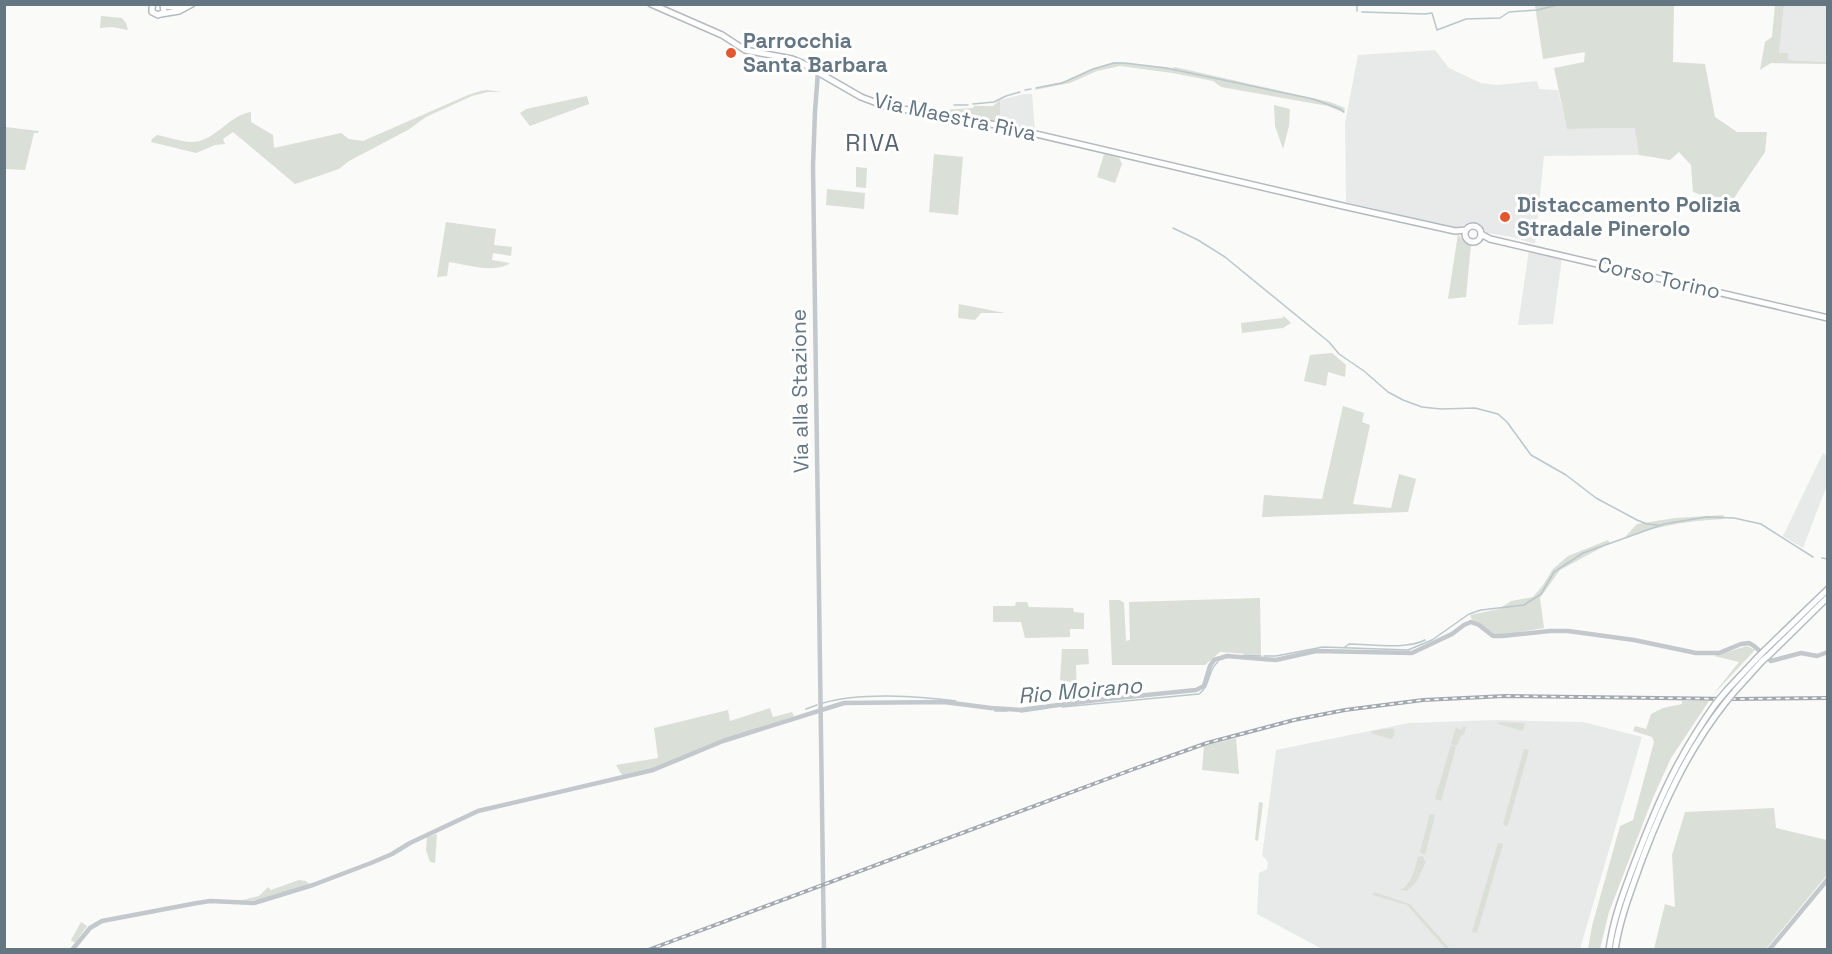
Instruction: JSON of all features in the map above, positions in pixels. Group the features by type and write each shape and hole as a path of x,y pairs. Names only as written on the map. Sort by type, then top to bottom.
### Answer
{"main road":[{"name":"Via Maestra Riva","path":"651,4 722,35 745,50 792,59 861,97 885,106 1002,126 1465,233"},
{"path":"152,5 154,14 179,11 189,6"},
{"path":"161,14 164,12 163,5 175,8 189,6"},
{"path":"1470,226 1475,226 1479,229 1480,237 1475,243 1470,242 1465,233 1470,226"},
{"name":"Corso Torino","path":"1480,237 1827,318"},
{"path":"1609,950 1622,898 1658,802 1680,757 1728,689 1827,589"},
{"path":"1767,652 1827,597"},
{"path":"1615,950 1628,899 1663,807 1693,748 1760,659"}],"street":[{"name":"Via alla Stazione","path":"818,72 813,166 824,950"},
{"path":"72,950 90,928 102,921 197,903 254,903 314,885 371,863 478,812 653,770 723,741 844,702 944,702 1020,710 1196,690 1204,686 1207,672 1214,660 1227,656 1278,660 1316,651 1412,653 1471,622 1493,636 1568,631 1634,640 1696,653 1719,653 1749,643 1772,661 1801,653 1817,656 1827,652"},
{"path":"1769,950 1827,879"}],"shaded area":[{"path":"1674,5 1673,62 1705,64 1715,117 1737,132 1767,132 1765,152 1734,198 1704,196 1693,192 1691,165 1679,152 1670,160 1639,155 1635,128 1567,129 1554,68 1584,62 1585,52 1543,59 1535,6"},
{"path":"1775,5 1784,5 1779,53 1788,53 1788,60 1827,62 1827,64 1771,63 1760,70 1765,42 1772,37"},
{"path":"1784,5 1827,5 1827,62 1787,60 1779,53"},
{"path":"101,16 122,18 128,30 112,27 100,28"},
{"path":"1435,50 1449,68 1481,83 1497,85 1537,81 1539,89 1558,90 1567,129 1636,128 1639,155 1544,156 1535,244 1487,233 1481,225 1470,222 1458,228 1346,202 1345,123 1358,55"},
{"path":"1115,62 1175,67 1330,102 1345,108 1344,113 1328,106 1221,87 1213,81 1120,66 1097,71 1070,83 1034,90 1066,81"},
{"path":"487,90 502,92 488,92 472,96 426,117 408,130 349,161 339,169 295,184 233,132 223,139 225,144 215,145 196,153 151,142 157,135 189,142 206,139 235,118 251,112 251,122 273,135 274,148 341,133 349,139 363,141 468,95"},
{"path":"1032,94 1035,131 1000,123 1000,100"},
{"path":"587,96 589,104 530,126 520,113 526,109"},
{"path":"1000,100 1000,123 938,112 973,108 974,106 993,106"},
{"path":"1274,105 1290,109 1289,126 1283,149 1275,126"},
{"path":"5,127 39,131 34,133 25,170 6,169"},
{"path":"934,154 963,157 958,215 929,212"},
{"path":"1104,154 1119,158 1122,164 1115,183 1097,177"},
{"path":"856,167 867,168 866,188 856,187"},
{"path":"827,189 865,193 864,209 826,205"},
{"path":"446,222 496,229 494,245 512,247 511,256 493,253 492,260 510,263 502,267 488,268 449,262 447,276 437,277"},
{"path":"1458,234 1464,242 1471,245 1466,297 1448,299"},
{"path":"1529,250 1562,258 1553,324 1518,325"},
{"path":"959,304 1005,313 981,313 975,320 958,318"},
{"path":"1284,316 1291,323 1283,328 1242,333 1241,323"},
{"path":"1332,353 1346,365 1345,377 1328,372 1326,386 1304,381 1310,355"},
{"path":"1343,406 1364,413 1362,422 1370,425 1353,504 1391,508 1399,474 1416,479 1408,512 1262,517 1264,495 1322,499"},
{"path":"1823,453 1827,456 1827,485 1803,548 1783,536"},
{"path":"1724,515 1723,519 1673,525 1625,537 1637,524 1675,518"},
{"path":"1608,540 1610,543 1560,570 1540,598 1544,628 1502,635 1494,634 1472,620 1470,615 1499,609 1511,601 1533,597 1553,569 1568,556"},
{"path":"1260,598 1261,655 1220,652 1205,665 1112,665 1109,600 1120,600 1124,603 1126,641 1130,640 1129,602"},
{"path":"1016,602 1027,602 1029,607 1073,608 1074,612 1084,613 1084,629 1070,629 1070,637 1025,638 1021,622 993,622 993,606 1015,606"},
{"path":"1747,646 1755,650 1712,696 1739,662 1714,656"},
{"path":"1062,649 1088,649 1089,664 1076,665 1077,697 1071,697 1070,682 1060,680"},
{"path":"1682,701 1709,701 1671,758 1652,800 1609,912 1600,949 1588,949 1592,926 1620,826 1633,820 1654,742 1652,737 1633,731 1635,726 1646,729 1651,714 1663,708 1682,704"},
{"path":"770,708 773,717 792,712 794,716 657,767 622,775 616,765 658,758 654,728 728,710 730,721"},
{"path":"1497,720 1583,722 1642,737 1580,949 1322,949 1257,914 1259,873 1267,869 1268,863 1262,856 1276,750 1409,723"},
{"path":"1498,722 1525,723 1523,731 1498,724"},
{"path":"1463,726 1466,727 1464,735 1461,735 1457,746 1451,744 1456,727 1462,730"},
{"path":"1392,728 1395,731 1391,739 1371,733 1372,731"},
{"path":"1236,738 1239,774 1202,770 1204,746"},
{"path":"1451,745 1456,747 1441,801 1435,799"},
{"path":"1524,749 1529,750 1506,826 1503,824"},
{"path":"1259,802 1263,803 1258,841 1255,840"},
{"path":"1774,808 1776,828 1827,840 1827,875 1766,949 1654,949 1665,904 1675,907 1672,855 1685,812"},
{"path":"1430,814 1435,815 1425,855 1420,852"},
{"path":"437,834 435,863 430,862 426,850 427,837"},
{"path":"1498,843 1503,844 1477,933 1472,932"},
{"path":"1420,856 1426,861 1417,881 1407,891 1400,890 1410,880"},
{"path":"299,880 309,884 258,900 238,901 259,896 268,887 271,890"},
{"path":"1374,892 1410,904 1450,949 1446,949 1407,905 1373,895"},
{"path":"81,922 87,926 75,943 71,940"}],"waterway":[{"path":"1357,4 1357,11"},
{"path":"1362,12 1432,13 1437,30 1466,19 1500,18 1509,12 1537,10 1561,4"},
{"path":"1036,88 1062,83 1093,69 1114,63 1125,63 1166,68 1313,99 1344,112"},
{"path":"1025,90 1031,89"},
{"path":"973,104 994,102 1020,92"},
{"path":"954,105 968,105"},
{"path":"1173,228 1225,257 1329,342 1339,354 1364,371 1388,392 1422,407 1475,408 1498,414 1507,422 1531,455 1566,475 1596,498 1637,520 1658,525"},
{"name":"Rio Moirano","path":"1264,656 1276,656 1323,647 1408,650 1432,640 1469,614 1481,610 1524,605 1541,594 1554,572 1583,553 1664,524 1706,517 1734,518 1761,524 1813,557"},
{"name":"Rio Moirano","path":"1822,558 1828,559"},
{"name":"Rio Moirano","path":"1345,647 1349,644 1408,645 1425,640"},
{"path":"1244,655 1261,656"},
{"name":"Rio Moirano","path":"1062,707 1199,694 1203,691 1212,669 1218,662"},
{"name":"Rio Moirano","path":"823,703 871,696 956,701"},
{"name":"Rio Moirano","path":"806,709 817,705"},
{"name":"Rio Moirano","path":"1021,712 1048,708"},
{"name":"Rio Moirano","path":"995,709 995,711 1007,711"}],"railway":[{"path":"648,950 1131,770 1207,743 1294,720 1345,710 1423,700 1505,696 1828,698"}],"place":[{"name":"Parrocchia Santa Barbara","path":"731,53"},
{"name":"Distaccamento Polizia Stradale Pinerolo","path":"1505,217"}],"district":[{"name":"RIVA","path":"873,143"}]}
